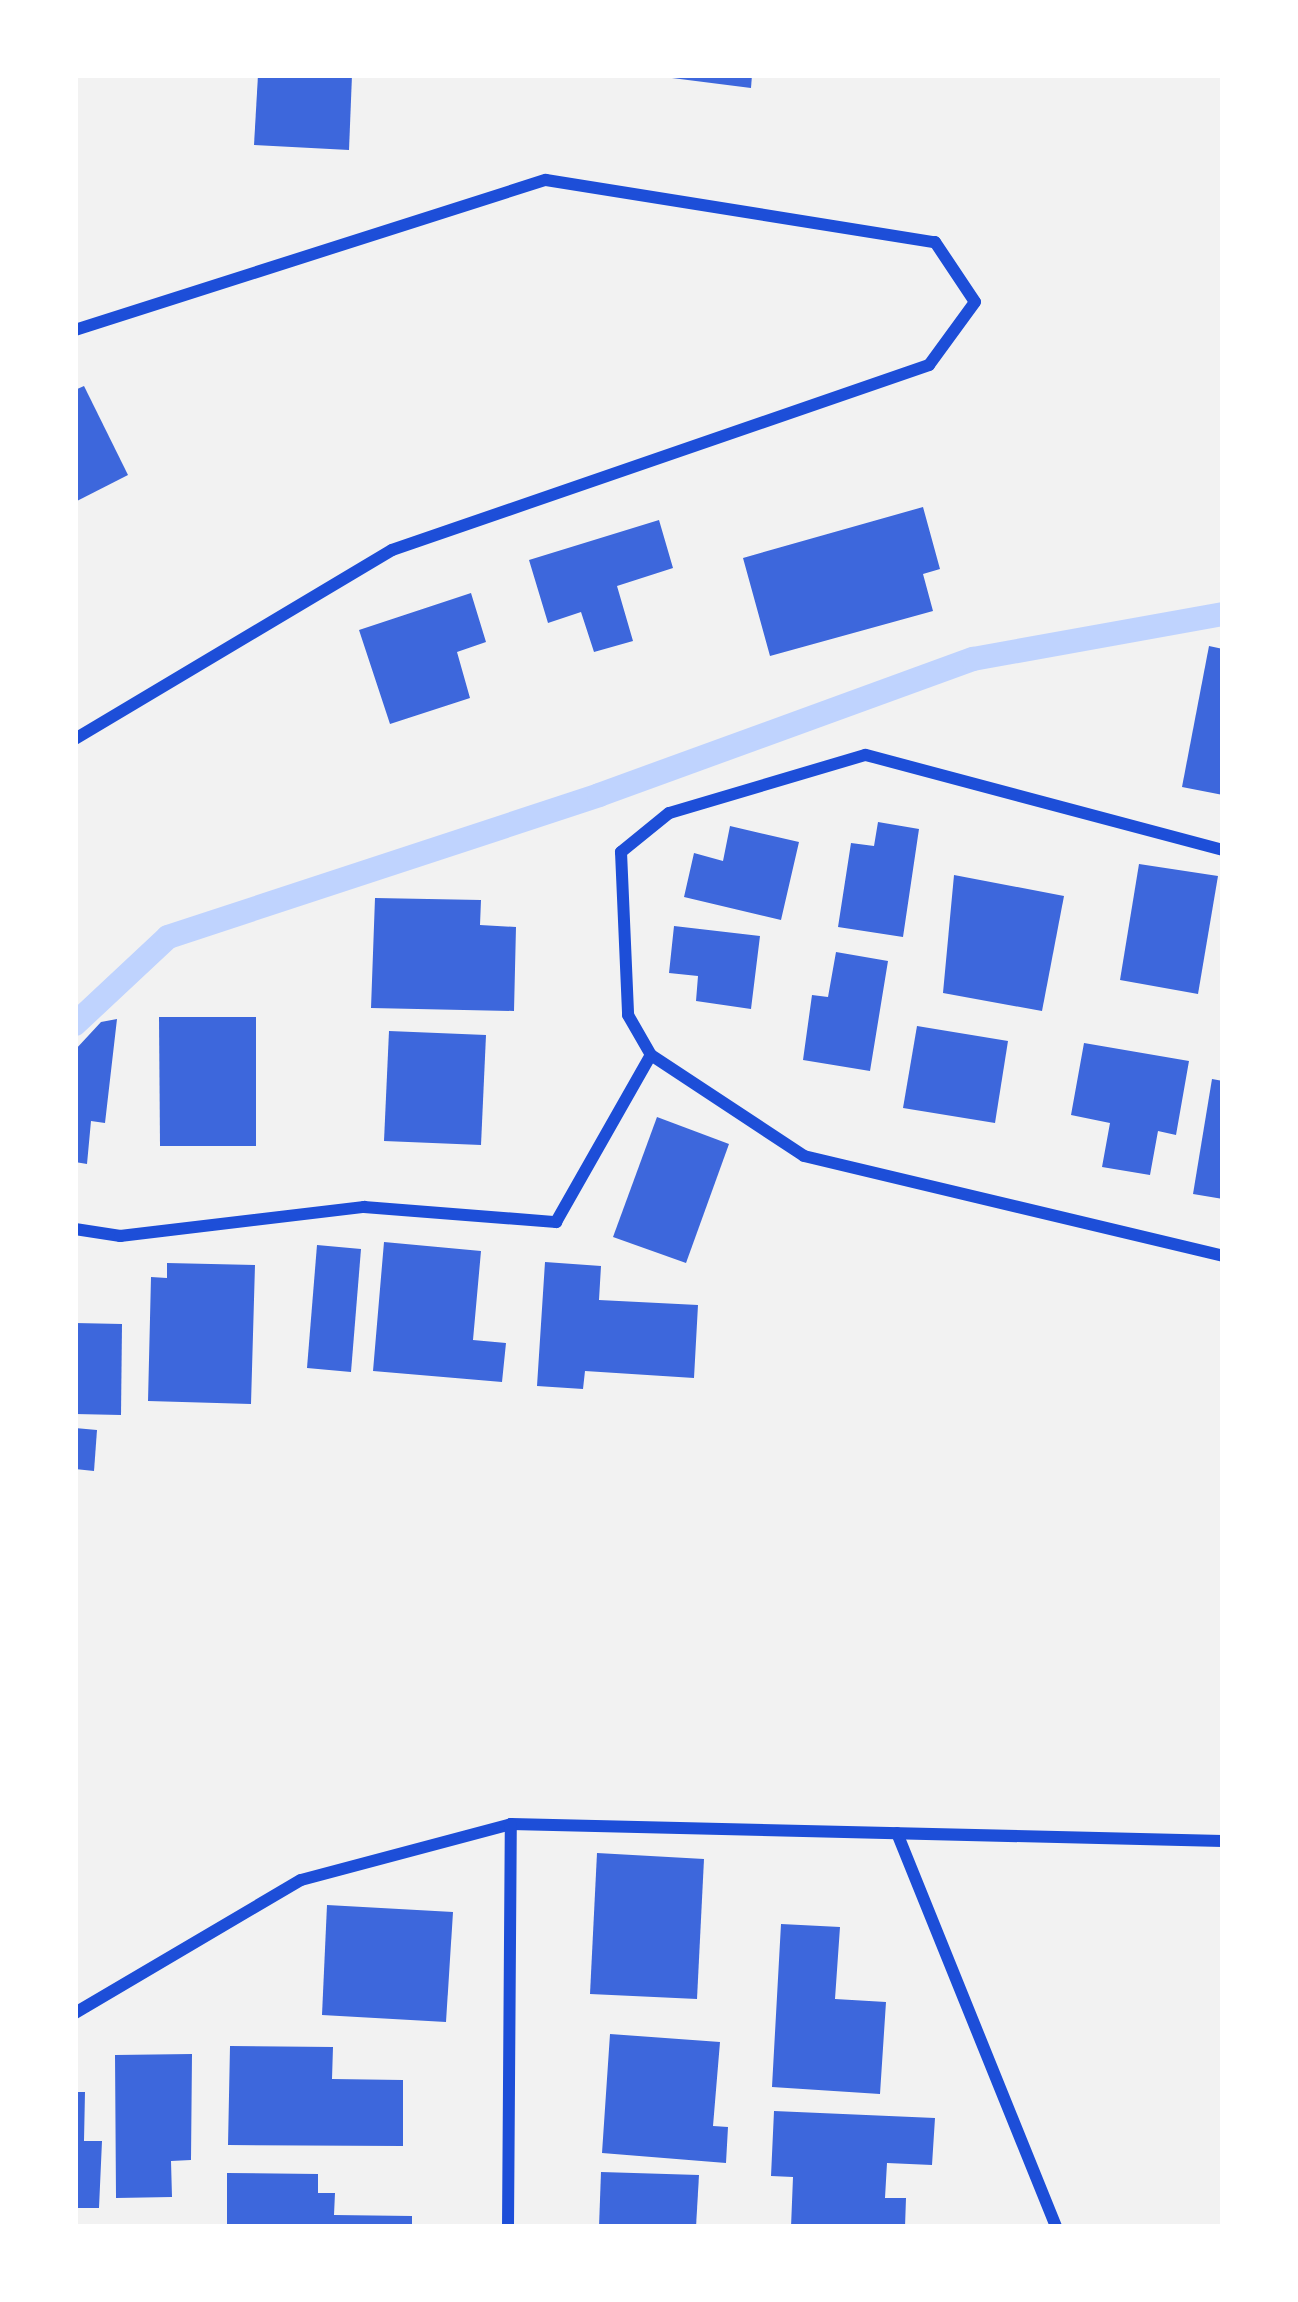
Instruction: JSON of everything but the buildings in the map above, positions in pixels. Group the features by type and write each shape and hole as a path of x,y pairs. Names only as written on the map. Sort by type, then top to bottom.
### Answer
{"street":[{"path":"75,330 546,180 935,242 975,302 929,365 392,550 75,739"},
{"path":"1223,850 865,755 669,813 621,852 628,1015 652,1055 804,1156 1223,1256"},
{"path":"75,1229 120,1236 364,1208 556,1222 652,1055"},
{"path":"508,2227 511,1823"},
{"path":"75,2013 301,1880 511,1823 1223,1841"},
{"path":"897,1832 1056,2227"}],"waterway":[{"path":"75,1024 168,937 599,795 973,659 1223,614"}]}
